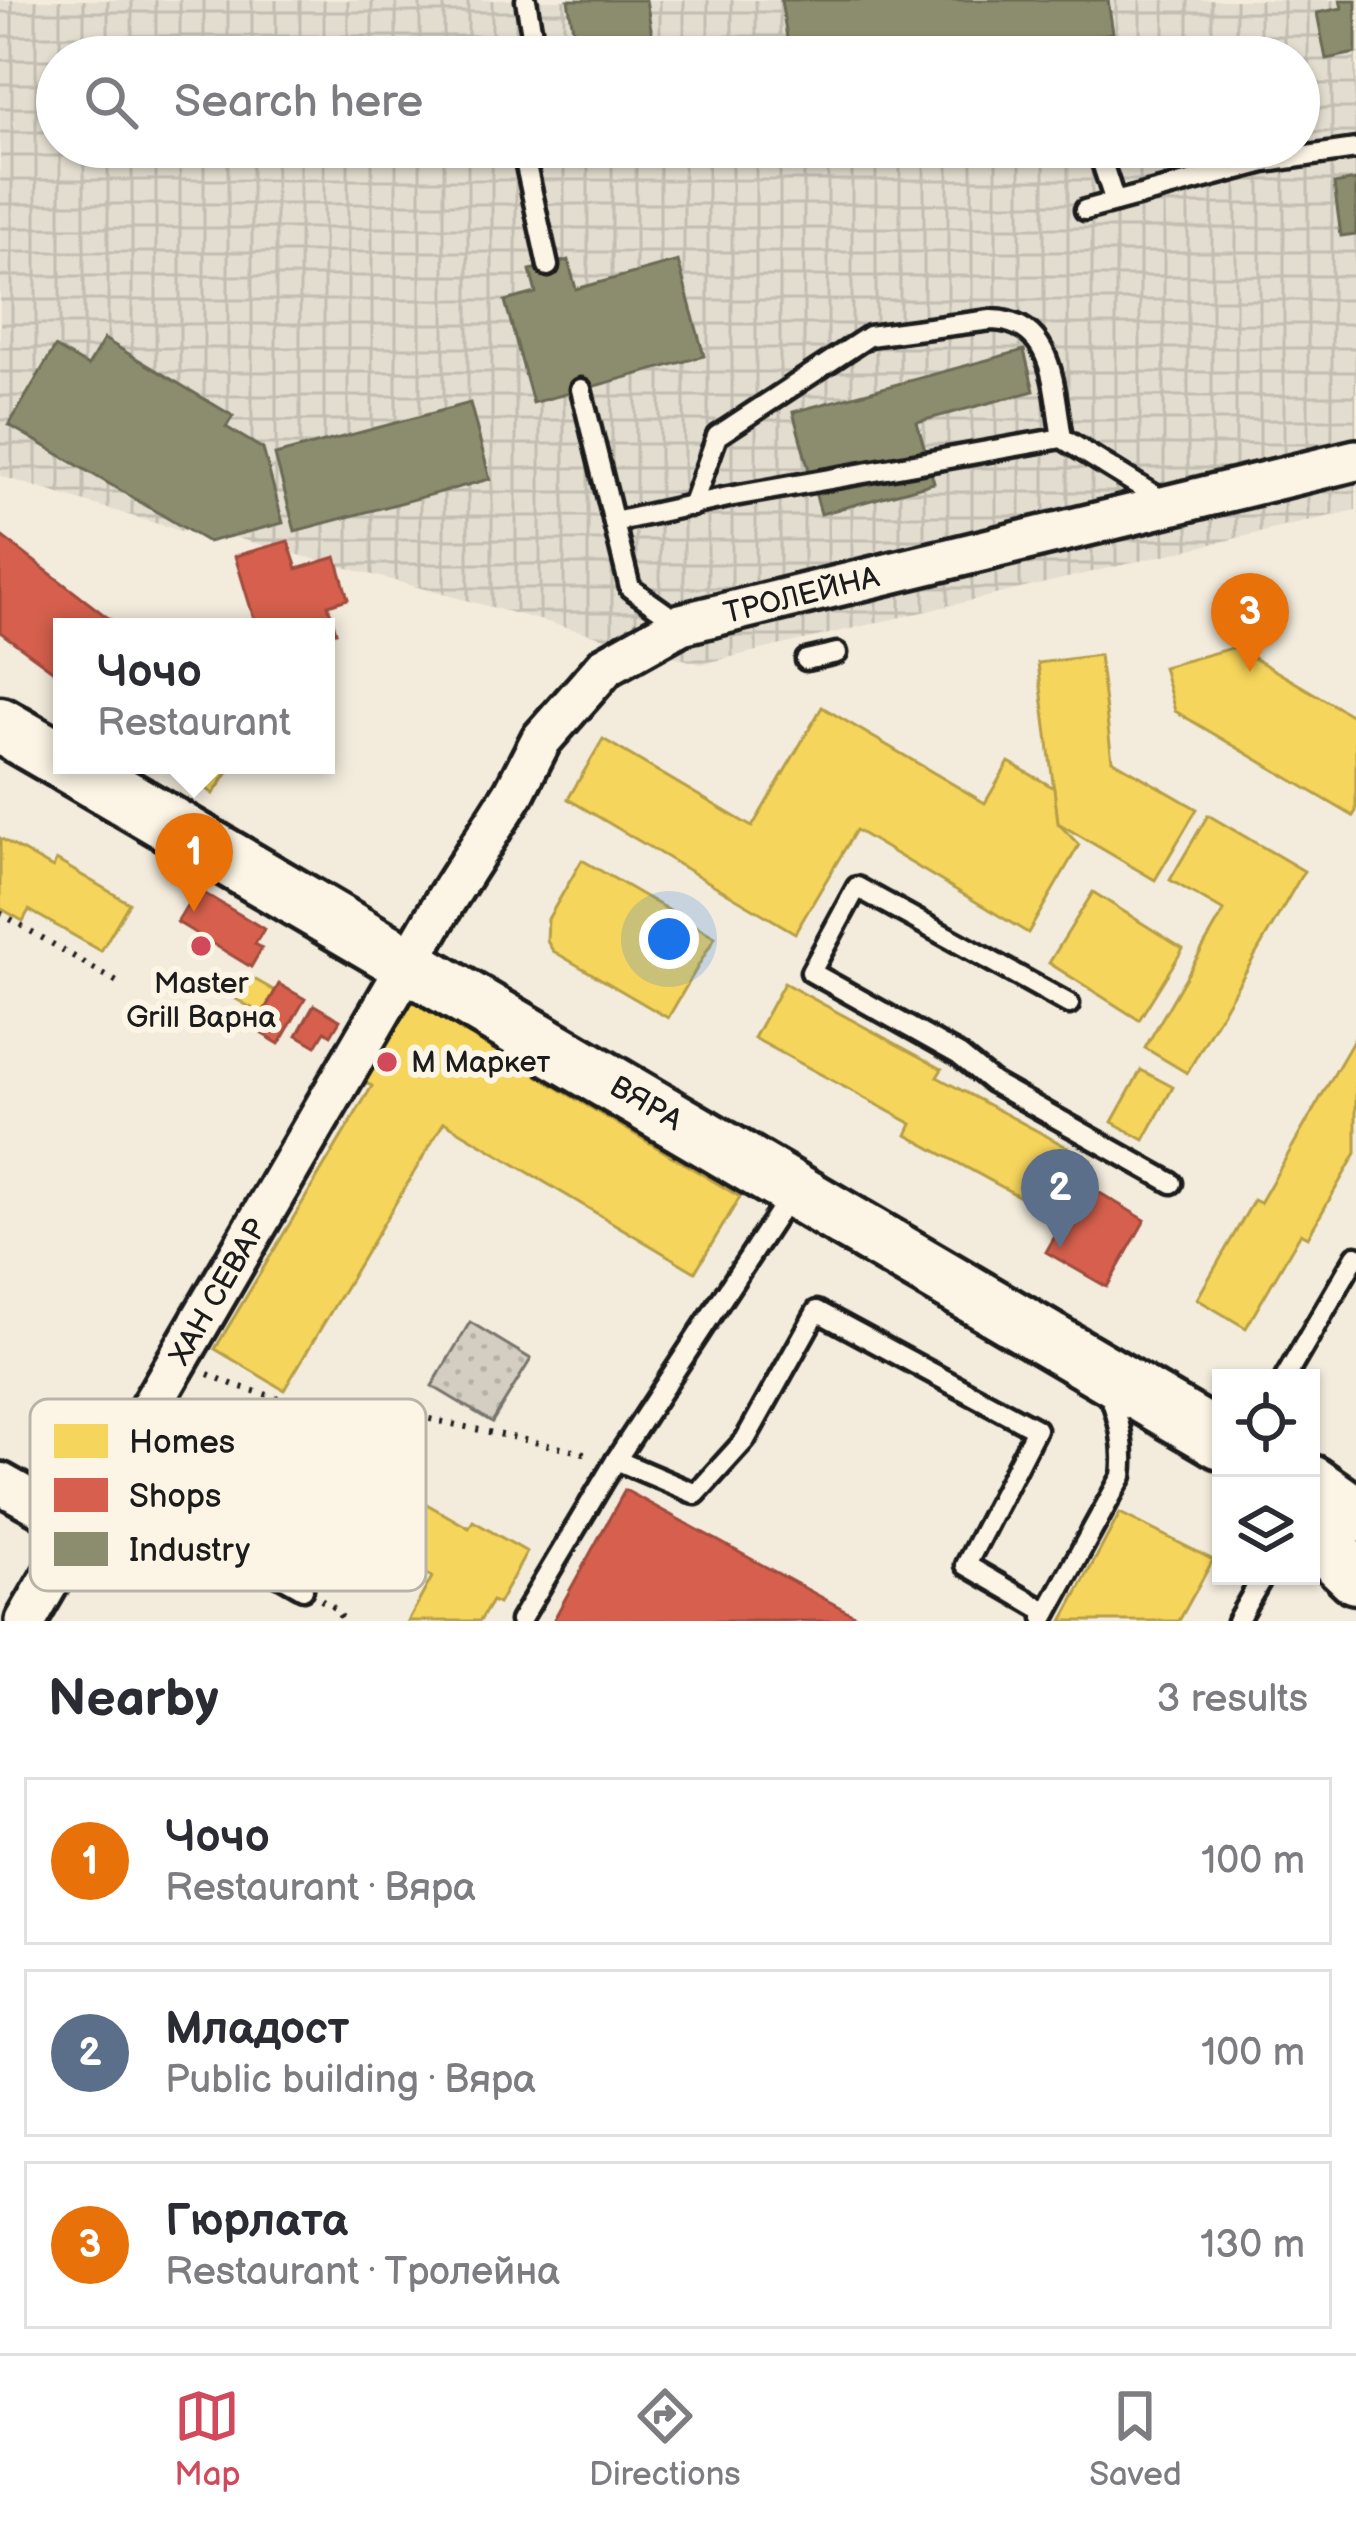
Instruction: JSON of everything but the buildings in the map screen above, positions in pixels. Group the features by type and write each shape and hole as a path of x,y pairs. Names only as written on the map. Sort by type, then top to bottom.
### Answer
{"street":[{"name":"ТРОЛЕЙНА","path":"408,964 514,793 541,740 607,666 681,624 1356,460"},
{"name":"ВЯРА","path":"0,724 53,756"},
{"name":"ВЯРА","path":"84,774 1212,1436"},
{"name":"ХАН СЕВАР","path":"155,1399 408,964"},
{"path":"0,1483 30,1500"},
{"path":"1320,1489 1356,1515"},
{"path":"1320,1542 1356,1576"},
{"name":"ХАН СЕВАР","path":"26,1621 43,1591"}],"lane":[{"path":"526,0 532,36"},
{"path":"1320,154 1356,149"},
{"path":"527,168 548,266"},
{"path":"1104,168 1115,202"},
{"path":"1085,210 1242,168"},
{"path":"692,506 717,436 869,336 992,320 1021,325 1034,334 1048,360 1062,438"},
{"path":"581,389 630,588 681,624"},
{"path":"614,522 1062,438 1171,505"},
{"path":"806,659 837,653"},
{"path":"1070,1004 857,887 811,972 958,1055 992,1082 1172,1183"},
{"path":"520,1621 616,1460 795,1188"},
{"path":"1290,1369 1356,1256"},
{"path":"616,1460 696,1494 745,1440 817,1311 1036,1430 966,1565 1045,1616 1122,1476 1120,1425 1102,1370"},
{"path":"1237,1621 1258,1585"}],"path":[{"path":"0,913 122,985"},
{"path":"234,1385 281,1399"},
{"path":"426,1418 616,1460"}],"shaded area":[{"path":"0,0 1356,0 1356,510 701,664 196,527 181,531 0,476"},
{"path":"470,1322 531,1359 492,1422 432,1386"}],"place":[{"name":"Гюрлата","path":"1250,672"},
{"name":"Чочо","path":"194,912"},
{"name":"Master Grill Варна","path":"201,946"},
{"name":"М Маркет","path":"387,1062"},
{"name":"Младост","path":"1060,1248"}]}
